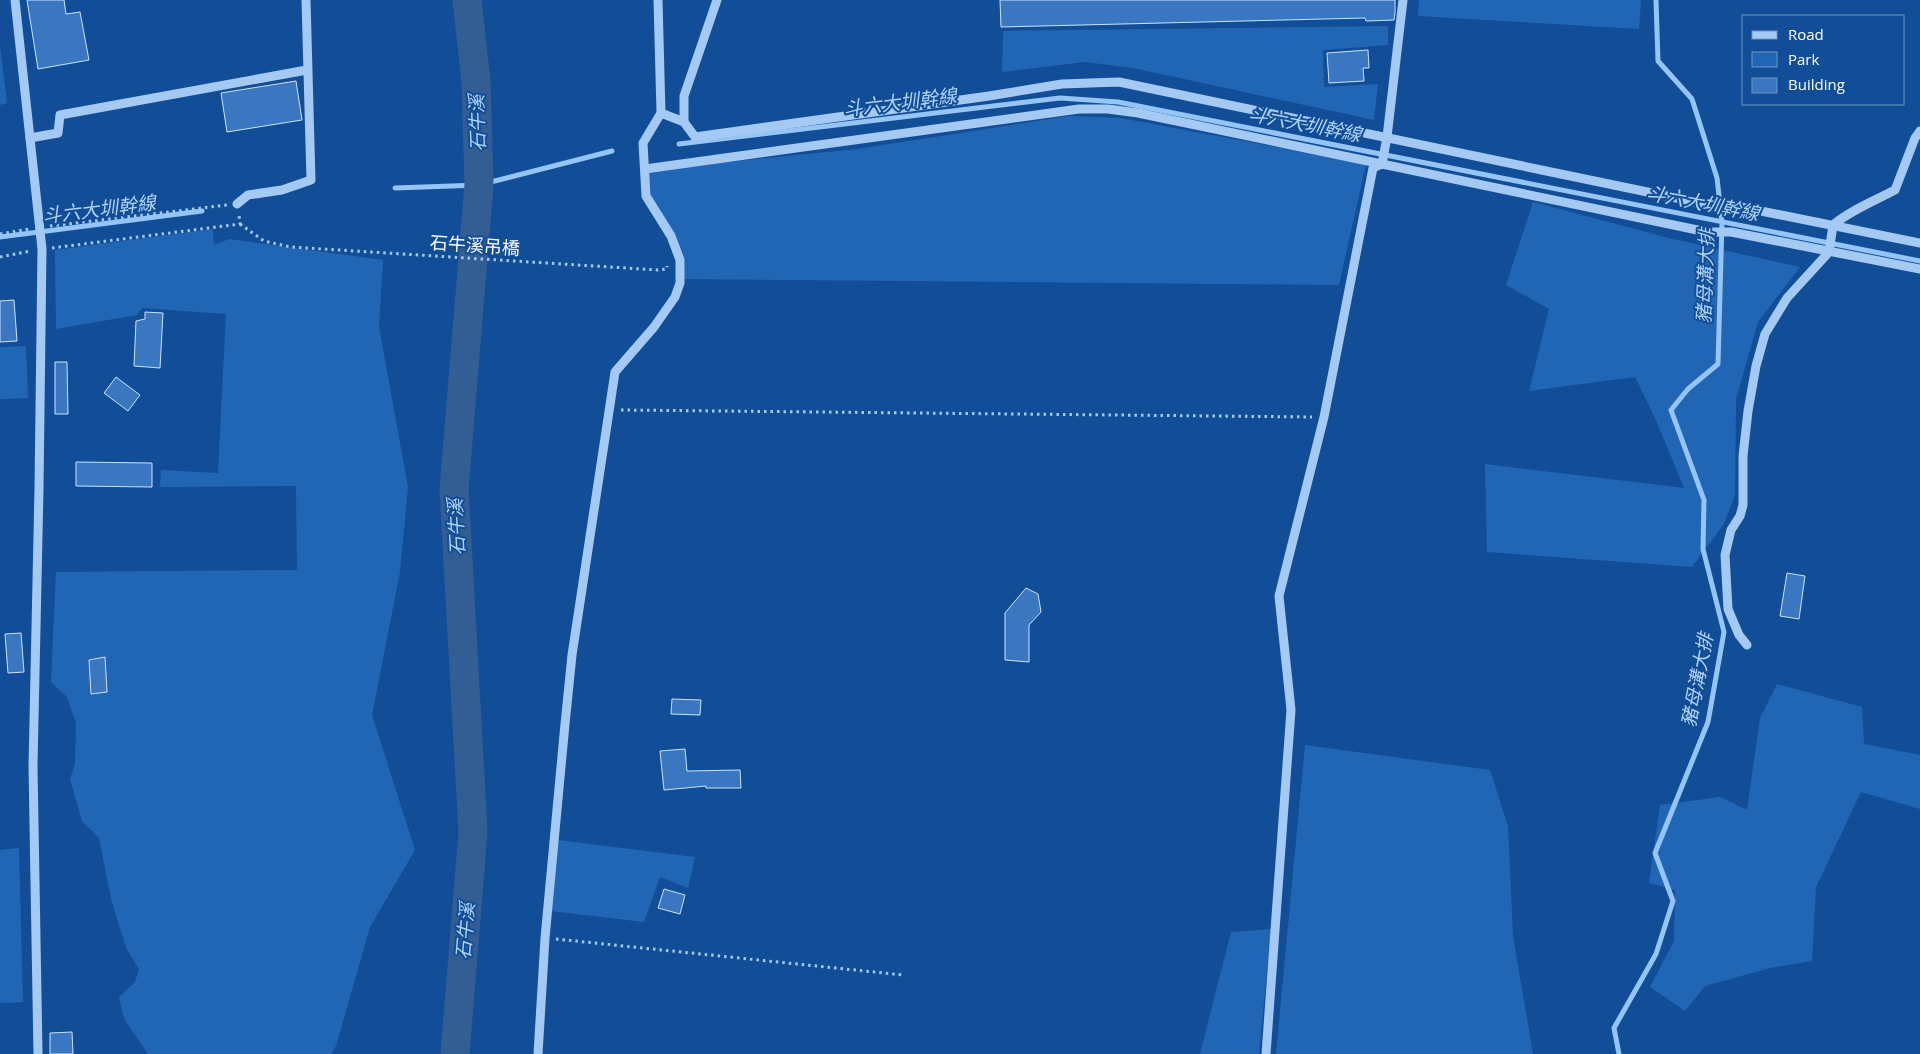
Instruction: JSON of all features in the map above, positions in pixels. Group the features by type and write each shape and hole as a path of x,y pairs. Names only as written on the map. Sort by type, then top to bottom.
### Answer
{"street":[{"path":"14,0 42,249 40,488 33,766 38,1054"},
{"path":"237,204 248,196 282,190 311,180 306,0"},
{"path":"538,1054 545,938 572,656 615,372 654,327 675,297 680,283 680,260 671,236 646,196 643,144 654,122 661,113 658,0"},
{"path":"684,122 684,96 717,0"},
{"path":"1382,164 1387,137 1403,0"},
{"path":"30,138 58,133 60,115 307,70"},
{"path":"661,113 684,122 696,137 1062,84 1119,82 1710,205 1731,205 1920,243"},
{"path":"645,169 1070,110 1098,109 1138,113 1707,232 1731,232 1920,270"},
{"path":"1747,645 1739,635 1728,609 1725,555 1731,530 1740,516 1743,505 1743,456 1748,411 1756,366 1765,334 1787,298 1829,252 1833,225 1847,213 1861,208 1895,190 1915,138 1920,131"},
{"path":"1266,1054 1291,710 1279,596 1324,417 1373,168 1382,164"}],"path":[{"path":"0,234 237,204 240,224 42,249 0,257"},
{"name":"石牛溪吊橋","path":"240,224 264,241 291,247 658,270"},
{"path":"610,410 1324,417"},
{"path":"545,938 903,976"}],"green space":[{"path":"1419,0 1641,0 1639,29 1418,16"},
{"path":"1388,26 1388,45 1323,50 1324,87 1378,84 1374,120 1133,68 1085,62 1002,72 1003,31"},
{"path":"0,46 7,103 0,105"},
{"path":"1070,116 1121,118 1366,164 1339,285 682,279 668,222 643,197 646,170 857,149"},
{"path":"1533,202 1673,239 1800,267 1758,322 1736,399 1735,495 1724,524 1692,567 1487,552 1485,464 1684,488 1655,418 1635,377 1529,391 1549,309 1506,285"},
{"path":"213,229 214,245 229,239 383,260 379,327 408,487 400,572 372,715 415,850 370,927 336,1046 331,1054 148,1054 124,1019 119,997 135,982 139,969 126,948 111,899 99,838 82,821 70,779 75,764 76,723 67,697 51,682 56,572 297,570 296,486 160,487 161,470 218,473 226,314 142,308 137,315 56,329 55,250"},
{"path":"26,346 28,398 0,399 0,347"},
{"path":"1777,684 1862,707 1864,744 1920,755 1920,809 1861,792 1816,887 1812,961 1770,968 1705,986 1685,1011 1650,987 1674,941 1675,890 1649,883 1660,805 1720,797 1747,810 1760,718"},
{"path":"1305,745 1490,770 1508,826 1513,936 1533,1054 1276,1054"},
{"path":"558,840 695,857 688,888 660,877 644,922 550,911"},
{"path":"19,848 23,1002 0,1003 0,850"},
{"path":"1271,929 1259,1054 1200,1054 1231,932"}],"building":[{"path":"27,0 64,0 66,14 80,12 89,60 38,69"},
{"path":"1000,0 1395,0 1395,13 1394,20 1366,21 1365,18 1001,27"},
{"path":"1368,50 1369,68 1363,68 1364,81 1329,83 1327,53"},
{"path":"296,81 302,120 227,132 221,93"},
{"path":"14,300 17,341 0,342 0,301"},
{"path":"145,312 163,313 160,368 134,366 136,321 145,319"},
{"path":"55,362 67,362 68,414 55,414"},
{"path":"116,377 140,395 128,411 104,393"},
{"path":"76,462 152,463 152,487 76,486"},
{"path":"1787,573 1805,576 1799,619 1780,616"},
{"path":"1026,588 1038,594 1041,612 1029,625 1029,662 1005,660 1005,613"},
{"path":"21,633 24,672 8,673 5,634"},
{"path":"105,657 107,692 91,694 89,660"},
{"path":"672,699 701,700 700,715 671,714"},
{"path":"685,749 687,771 740,770 741,788 706,788 706,786 664,790 660,751"},
{"path":"664,889 685,895 680,914 658,908"},
{"path":"72,1032 73,1054 50,1054 50,1033"}],"waterway":[{"name":"石牛溪","path":"455,1054 473,832 454,489 479,185 476,81 467,0"},
{"name":"豬母溝大排","path":"1619,1054 1614,1028 1656,954 1673,901 1655,853 1708,722 1724,632 1703,549 1704,500 1671,410 1688,389 1718,364 1722,222 1717,178 1692,99 1658,61 1656,0"},
{"name":"斗六大圳幹線","path":"679,144 1060,98 1118,102 1920,261"},
{"name":"斗六大圳幹線","path":"395,188 479,185 612,151"},
{"name":"斗六大圳幹線","path":"0,237 202,211"}]}
